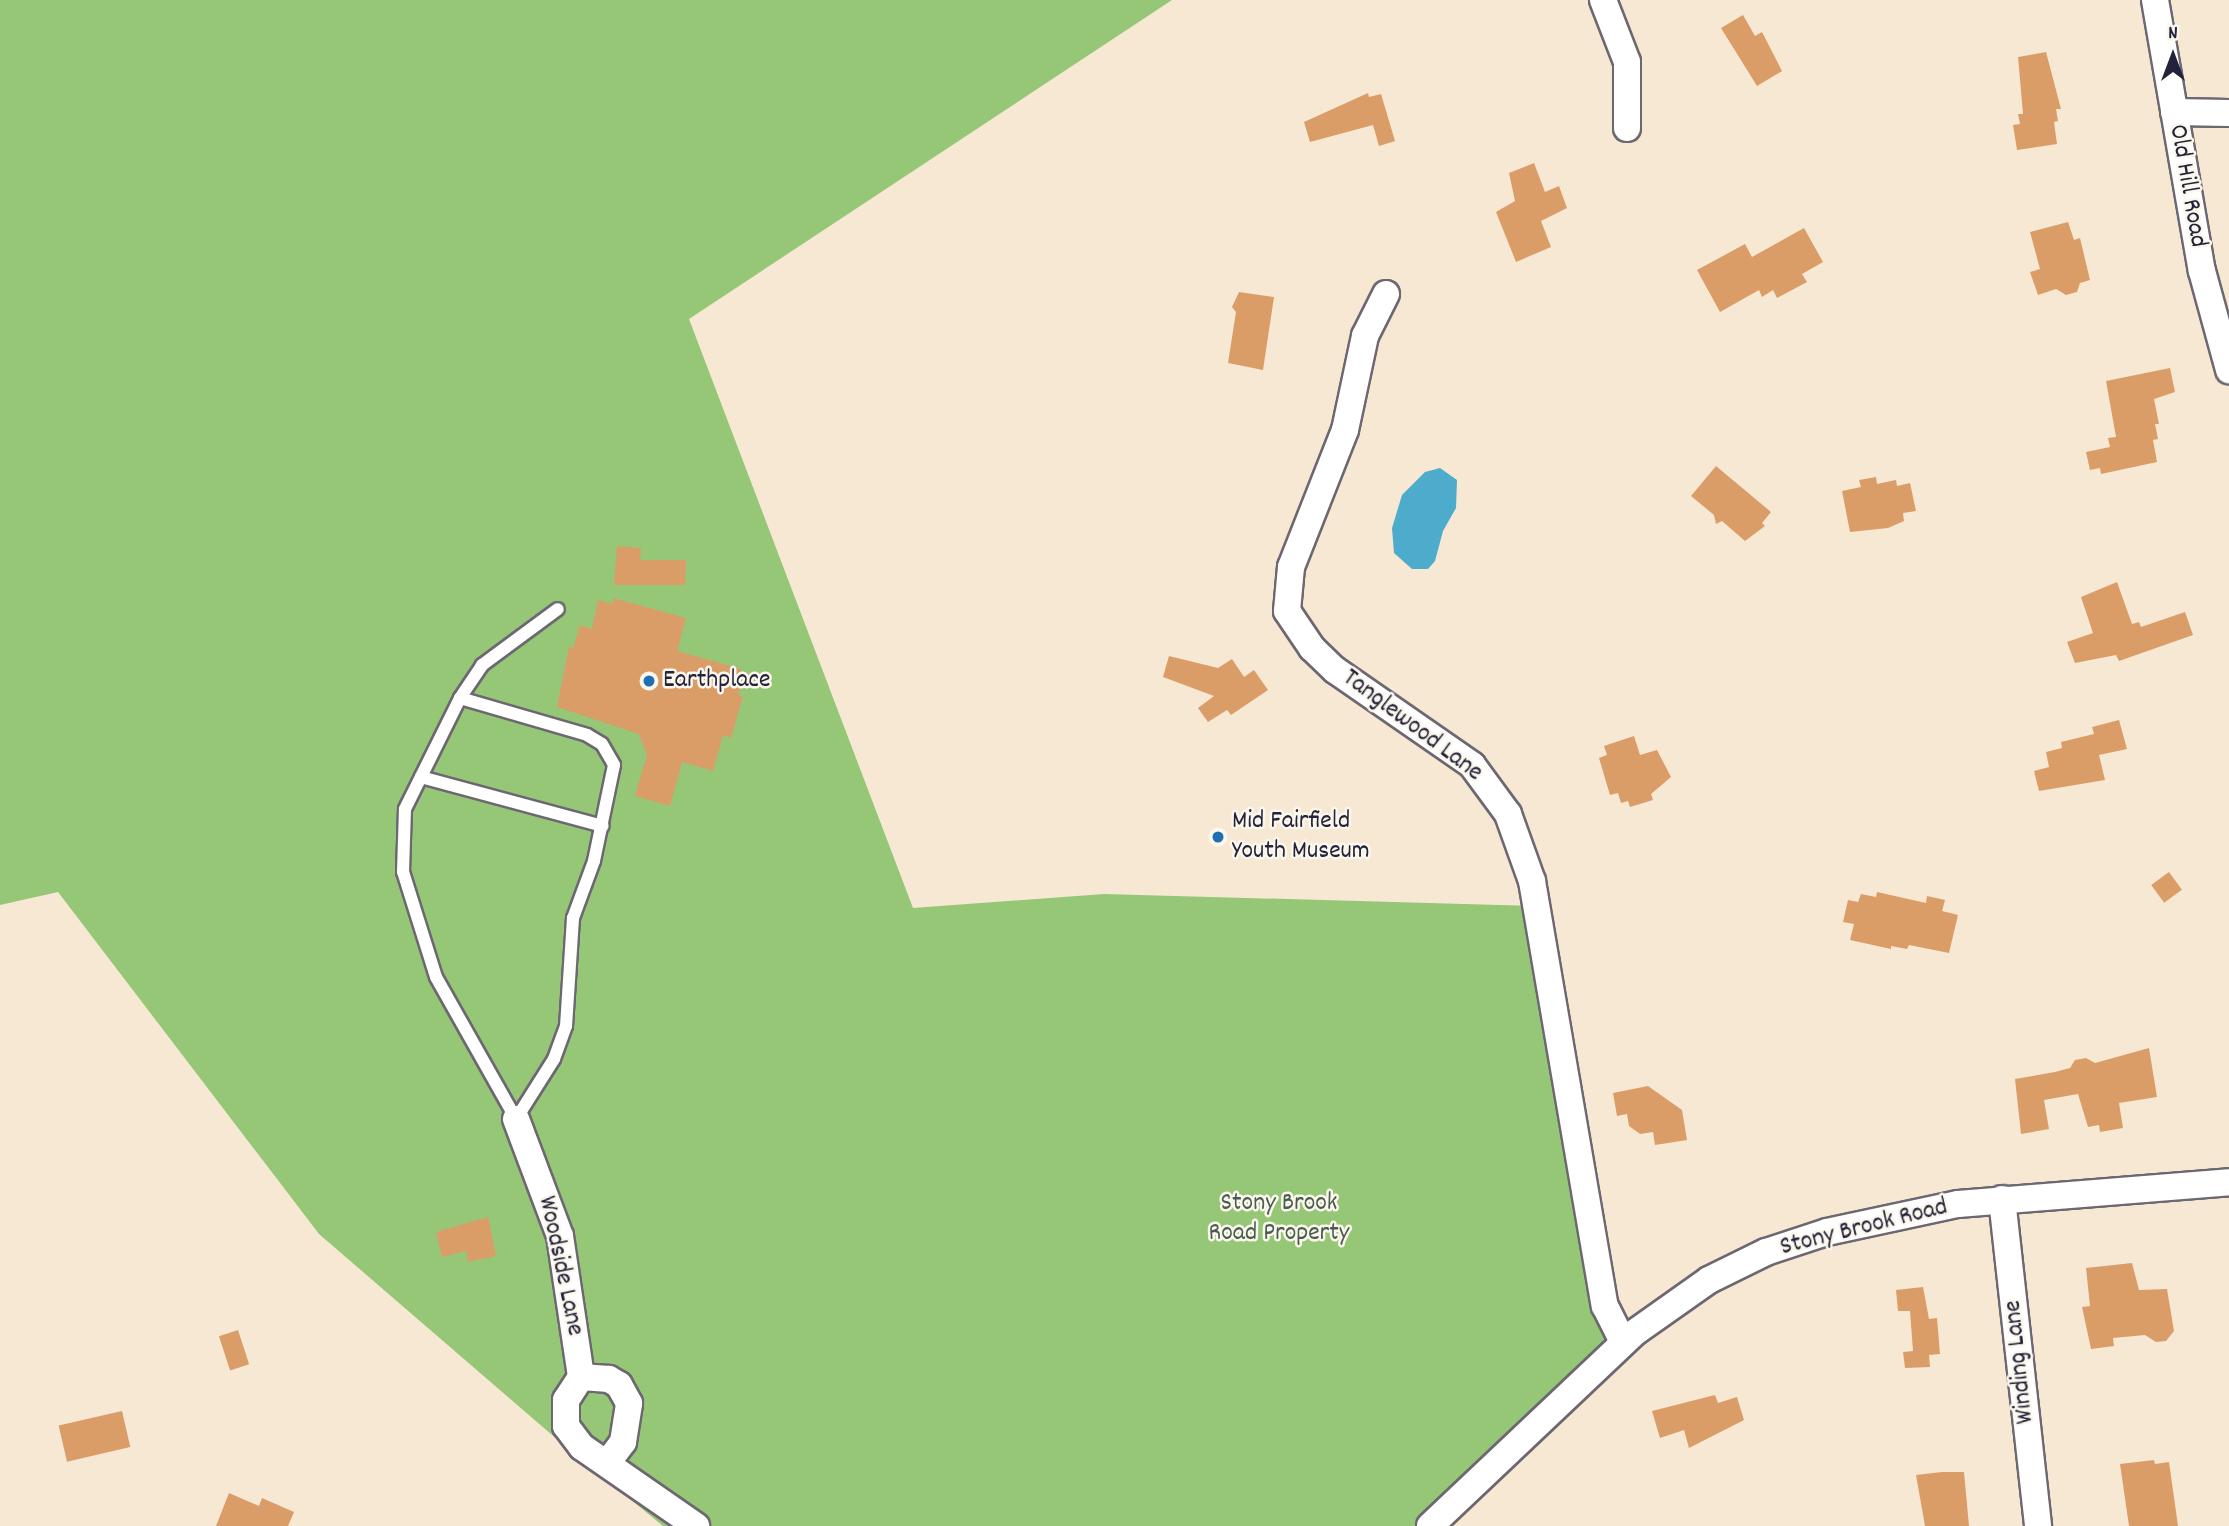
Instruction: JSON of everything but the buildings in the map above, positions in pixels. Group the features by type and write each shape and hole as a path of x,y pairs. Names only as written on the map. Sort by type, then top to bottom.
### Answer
{"street":[{"path":"1603,0 1627,62 1627,128"},
{"name":"Old Hill Road","path":"2155,0 2206,292 2229,370"},
{"path":"2174,112 2229,113"},
{"name":"Tanglewood Lane","path":"1385,294 1365,336 1345,430 1289,575 1287,611 1312,648 1335,670 1472,765 1508,814 1532,881 1605,1306 1623,1342"},
{"name":"Woodside Lane","path":"516,1119 560,1236 581,1377"},
{"name":"Stony Brook Road","path":"1430,1526 1623,1342 1679,1299 1766,1252 1871,1222 2002,1199 2229,1182"},
{"name":"Winding Lane","path":"2002,1199 2038,1526"},
{"path":"608,1462 623,1442 629,1403 619,1385 609,1379 581,1377 566,1400 566,1426 582,1447 608,1462 696,1526"}],"lane":[{"path":"460,698 587,735 602,744 612,758 615,772 603,826 573,918 566,1026 554,1059 516,1119 436,977 403,873 405,808 438,735 460,698 482,665 558,609"},
{"path":"421,777 603,826"}],"green space":[{"name":"Stony Brook Road Property","path":"0,0 1172,0 689,319 913,908 1104,894 1538,906 1616,1345 1432,1526 663,1526 559,1441 319,1234 58,892 0,905"}],"water":[{"path":"1440,468 1457,480 1456,508 1443,531 1435,561 1428,569 1412,569 1394,553 1392,528 1402,495 1425,472"}],"place":[{"name":"Earthplace","path":"649,681"},
{"name":"Mid Fairfield Youth Museum","path":"1218,837"}]}
